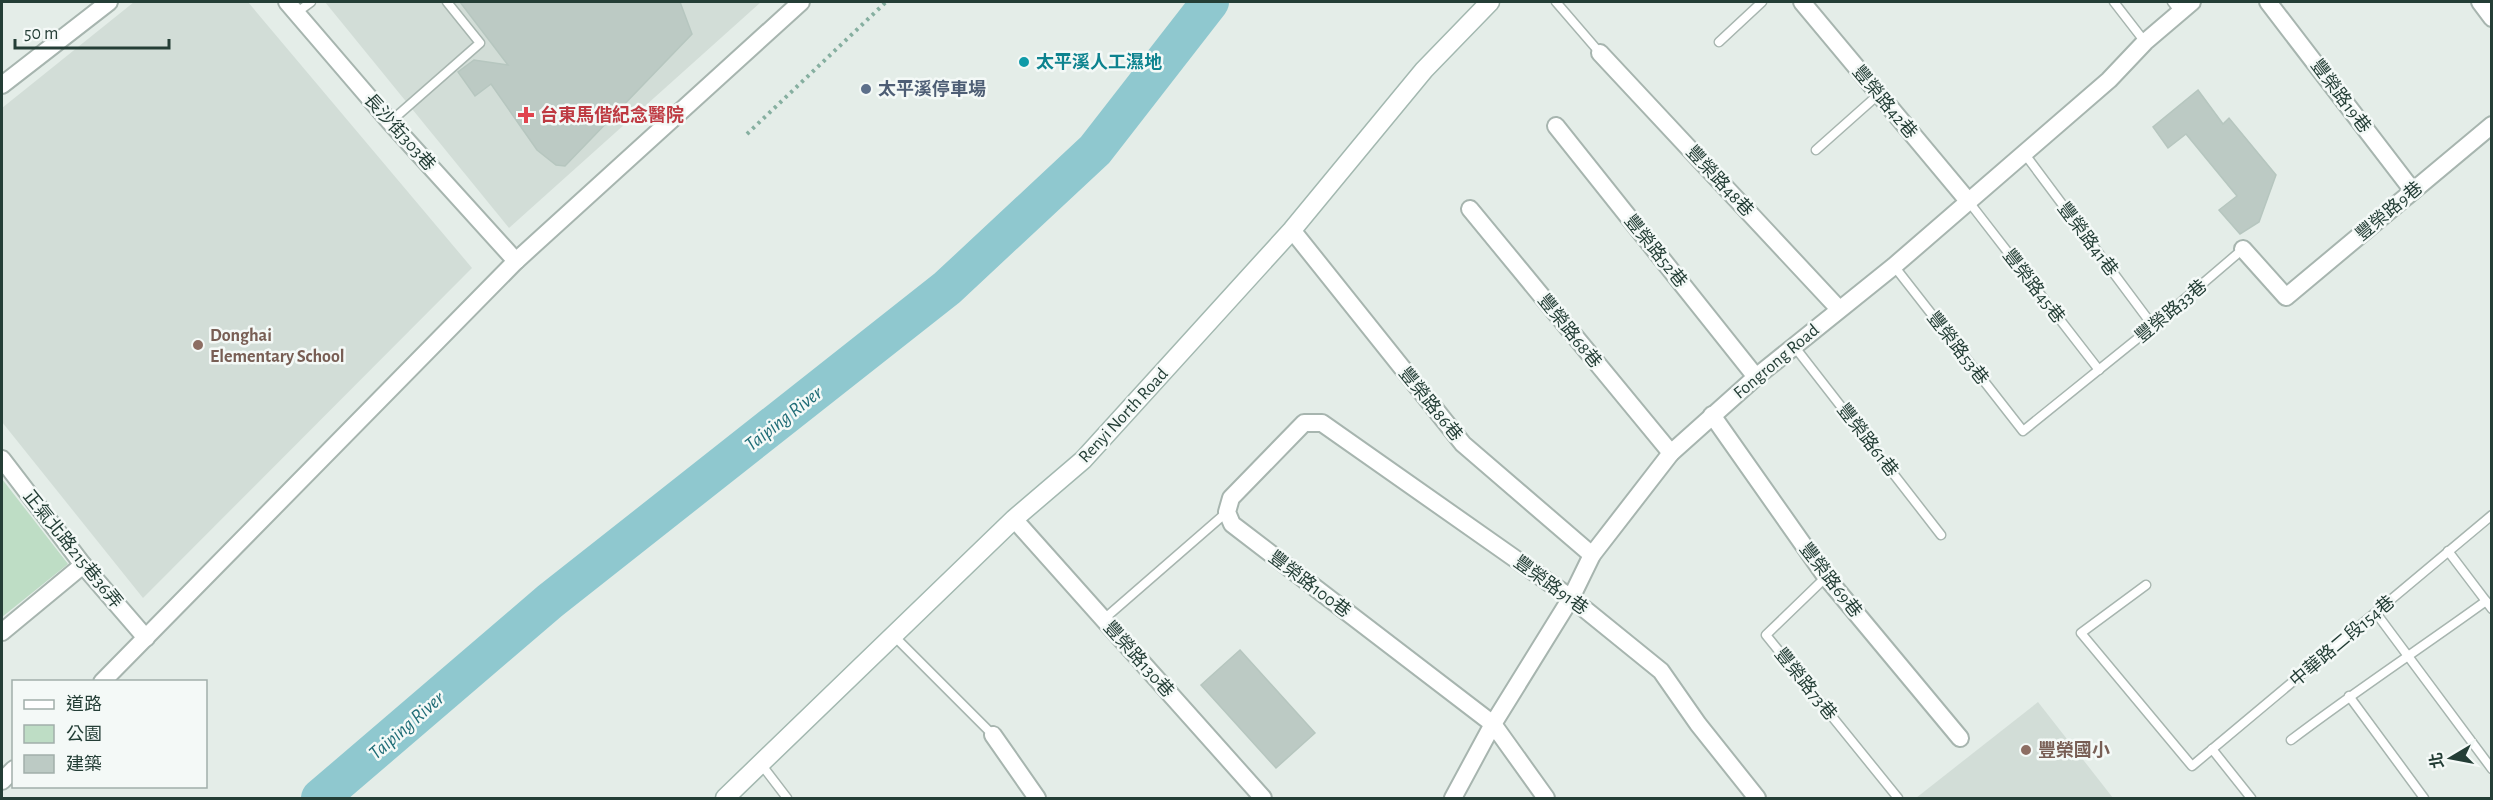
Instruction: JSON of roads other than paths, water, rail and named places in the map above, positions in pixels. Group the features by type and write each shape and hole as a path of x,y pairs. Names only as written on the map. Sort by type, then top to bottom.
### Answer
{"street":[{"path":"2,85 109,2"},
{"path":"103,680 516,261 801,2"},
{"name":"Renyi North Road","path":"725,798 1014,519 1083,460 1292,230 1424,70 1490,2"},
{"name":"豐榮路42巷","path":"1802,2 1969,202"},
{"name":"豐榮路19巷","path":"2268,2 2413,191"},
{"path":"2480,2 2492,18"},
{"name":"Fongrong Road","path":"1453,798 1493,724 1571,598 1592,555 1671,453 1756,376 1894,266 2109,80 2181,5"},
{"name":"長沙街303巷","path":"292,7 390,122 516,261"},
{"name":"豐榮路48巷","path":"1600,53 1839,309"},
{"name":"豐榮路9巷","path":"2243,249 2286,297 2492,125"},
{"name":"豐榮路52巷","path":"1556,126 1756,376"},
{"name":"豐榮路68巷","path":"1470,209 1671,453"},
{"name":"豐榮路86巷","path":"1292,230 1463,444 1592,555"},
{"name":"豐榮路69巷","path":"1712,415 1826,577 1960,738"},
{"name":"豐榮路91巷","path":"1227,513 1231,498 1304,423 1323,423 1571,598 1661,671 1698,724 1757,798"},
{"name":"正氣北路215巷36弄","path":"2,459 83,565 146,638"},
{"name":"豐榮路100巷","path":"1227,513 1232,524 1493,724 1546,798"},
{"name":"豐榮路130巷","path":"1014,519 1263,798"},
{"path":"2,632 83,565"},
{"path":"993,735 1037,798"}],"lane":[{"path":"292,7 311,2"},
{"path":"390,122 480,43 447,2"},
{"path":"1556,2 1600,53"},
{"path":"1719,42 1762,2"},
{"path":"2114,2 2145,42"},
{"path":"1816,150 1879,94"},
{"name":"豐榮路41巷","path":"2023,153 2153,326"},
{"name":"豐榮路45巷","path":"1969,202 2099,370"},
{"name":"豐榮路33巷","path":"2023,431 2153,326 2243,249"},
{"name":"豐榮路53巷","path":"1894,266 2023,431"},
{"name":"豐榮路61巷","path":"1794,345 1941,535"},
{"path":"1104,619 1227,513"},
{"name":"中華路二段154巷","path":"2146,585 2080,633 2192,766 2492,515"},
{"path":"2448,551 2492,609"},
{"name":"豐榮路73巷","path":"1826,577 1766,635 1898,798"},
{"path":"2291,740 2349,696 2409,657 2486,601"},
{"path":"2376,613 2492,769"},
{"path":"894,636 993,735"},
{"path":"2349,696 2424,798"},
{"path":"2212,749 2251,798"},
{"path":"761,764 787,798"}],"waterway":[{"name":"Taiping River","path":"320,798 550,601 947,288 1095,150 1210,2"}],"place":[{"name":"太平溪人工濕地","path":"1024,62"},
{"name":"太平溪停車場","path":"866,89"},
{"name":"台東馬偕紀念醫院","path":"526,115"},
{"name":"Donghai Elementary School","path":"198,345"},
{"name":"豐榮國小","path":"2026,750"}]}
